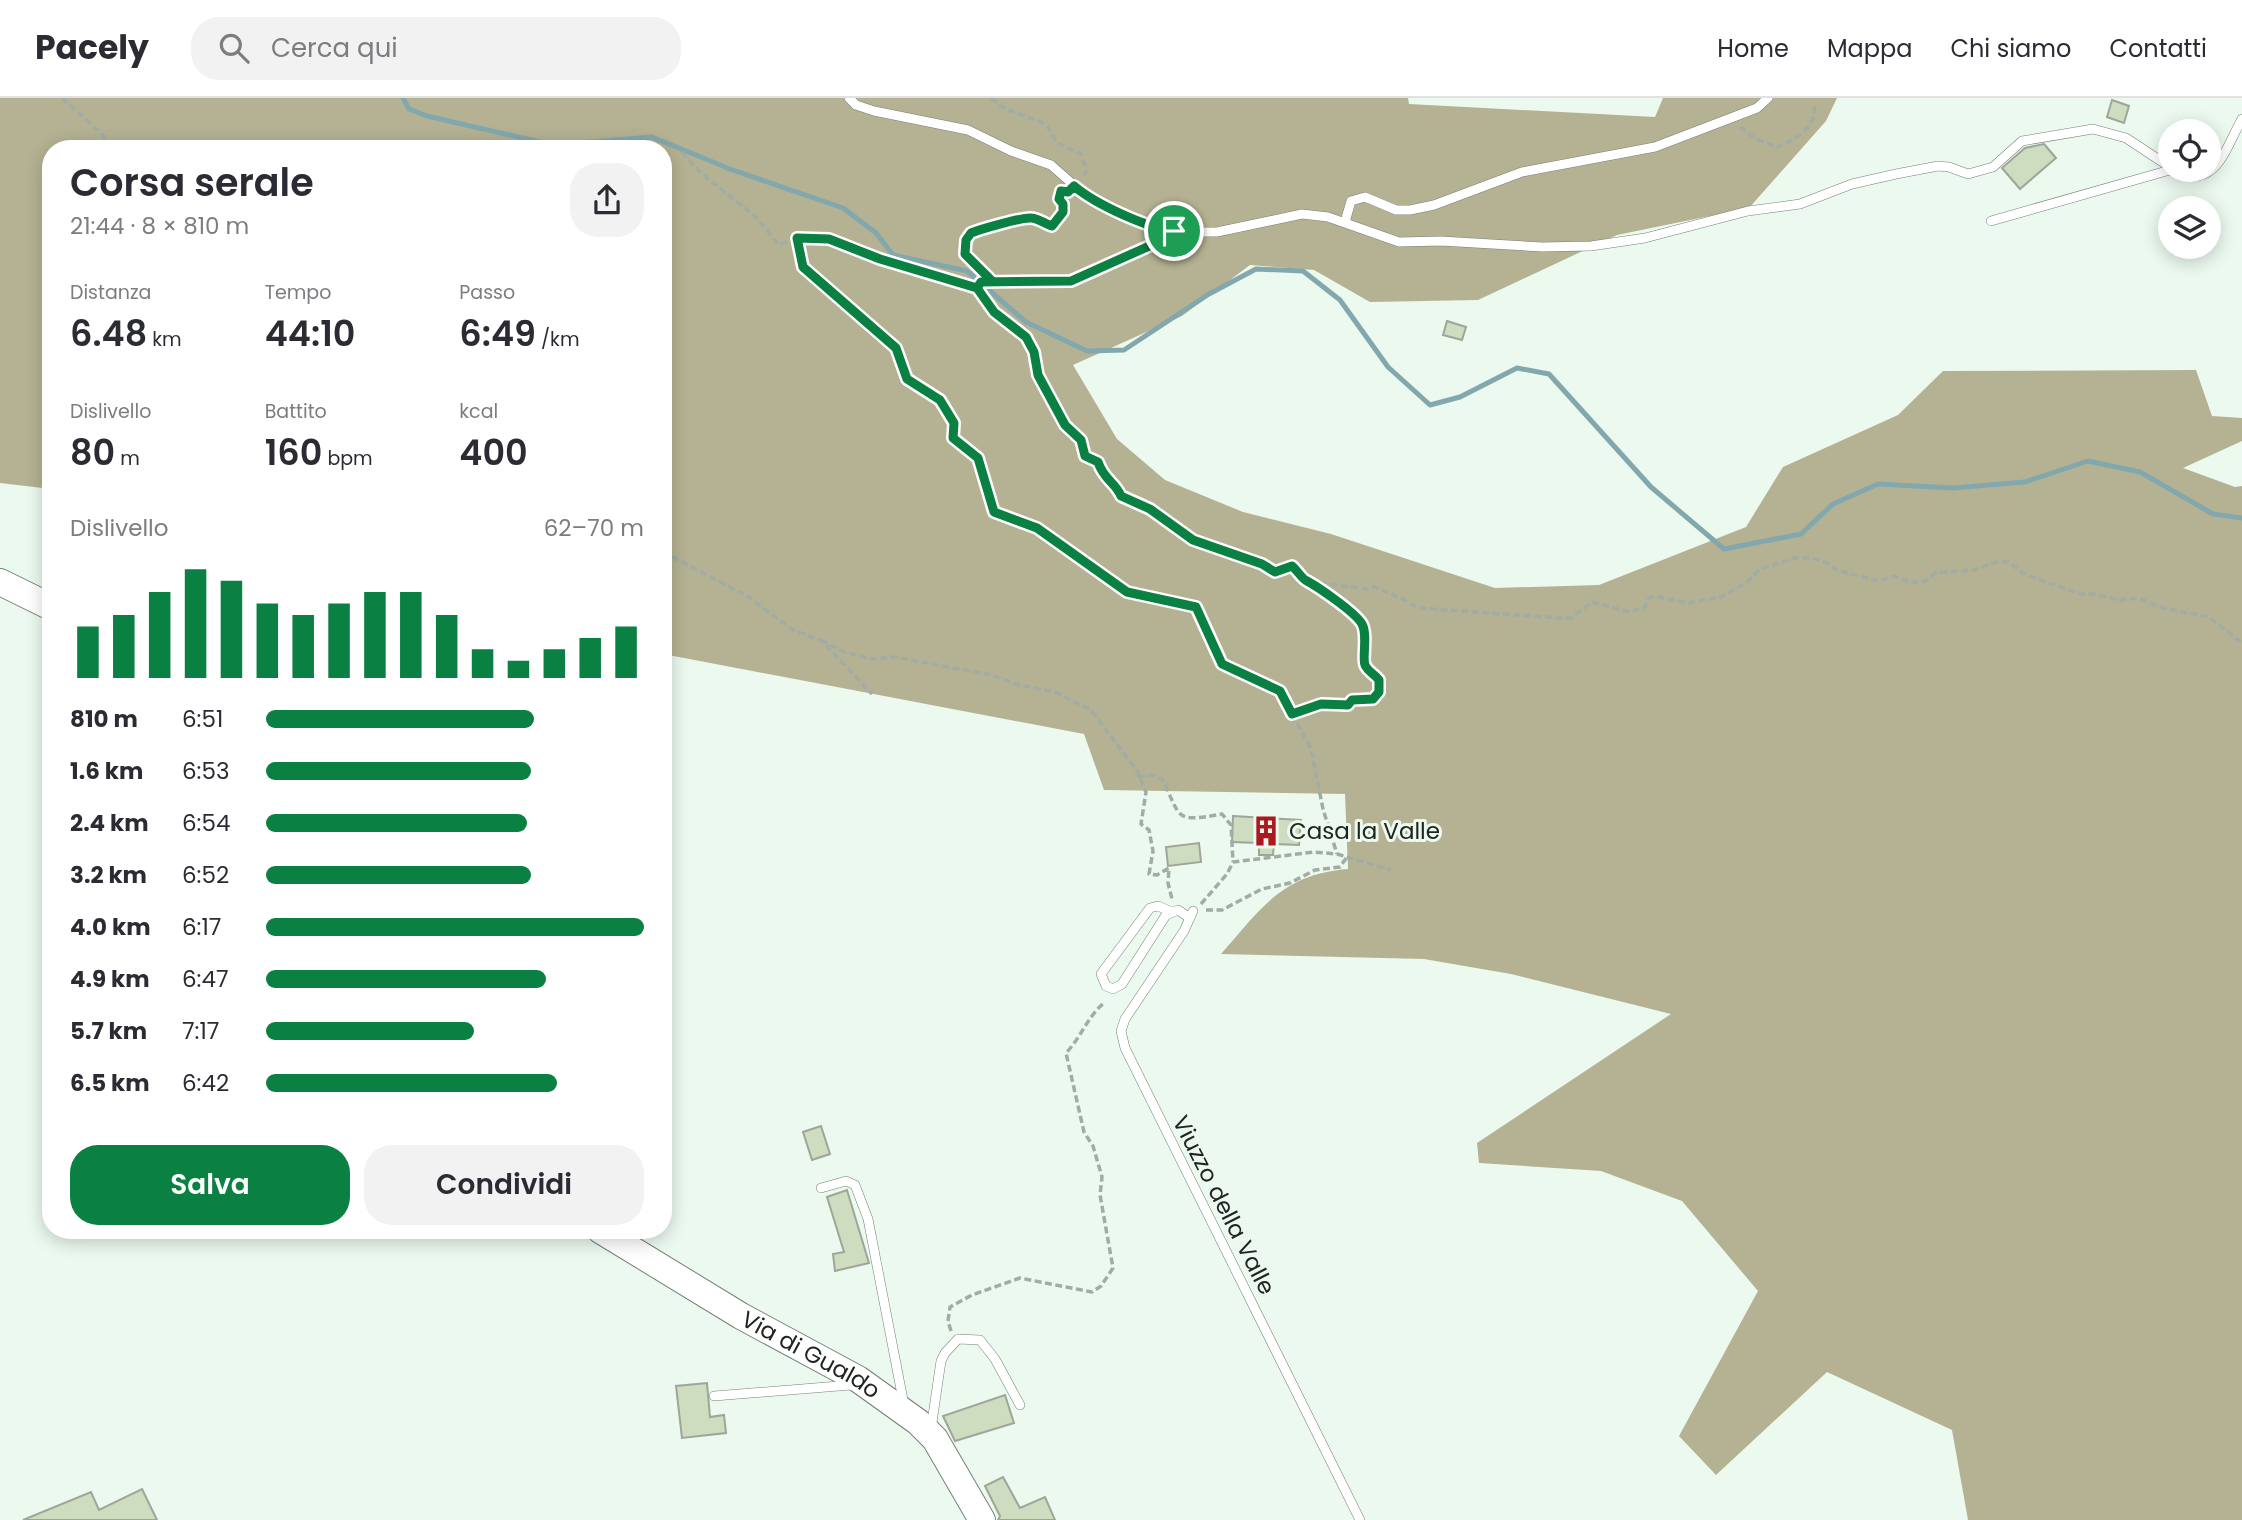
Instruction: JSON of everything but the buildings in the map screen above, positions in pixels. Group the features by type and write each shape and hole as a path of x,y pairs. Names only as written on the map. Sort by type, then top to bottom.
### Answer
{"street":[{"path":"0,582 42,603"},
{"name":"Via di Gualdo","path":"615,1239 740,1316 865,1384 906,1413 930,1434 982,1520"}],"lane":[{"path":"849,98 856,105 873,111 968,130 1011,151 1051,165 1085,195 1153,229 1217,232 1302,214 1345,222 1399,242 1591,246 1645,238 1748,211 1800,204 1852,184 1896,174 1938,166 1950,167 1968,174 1993,167 2022,141 2092,129 2126,138 2158,160"},
{"path":"1345,222 1351,201 1364,197 1396,210 1434,205 1522,172 1655,147 1758,108 1768,98"},
{"path":"2221,161 2242,119"},
{"path":"1991,221 2158,173"},
{"path":"1175,911 1166,915 1122,984 1114,989 1106,986 1101,974 1150,908 1158,906 1193,912"},
{"name":"Viuzzo della Valle","path":"1193,912 1184,931 1125,1019 1121,1031 1125,1048 1360,1520"},
{"path":"821,1188 852,1181 868,1219 906,1413"},
{"path":"930,1434 941,1361 958,1339 980,1340 995,1359 1020,1405"},
{"path":"713,1396 865,1384"}],"path":[{"path":"62,98 107,140"},
{"path":"991,98 1004,108 1046,124 1057,144 1081,154 1087,171 1068,192 1061,191 1059,199 1063,204 1063,212 1052,226 1034,218 1023,218 971,233 966,240 965,254 993,282"},
{"path":"1733,116 1747,134 1777,146 1797,137 1808,126 1814,116 1814,107"},
{"path":"682,152 702,174 755,216 779,245 797,238 829,239 880,259 977,288 994,312 1026,337 1034,352 1038,375 1065,425 1081,440 1085,456 1098,462 1104,478 1118,488 1121,496 1150,509 1193,540 1262,564 1275,572 1292,566 1306,581 1375,587 1394,598 1406,599 1418,608 1571,618 1592,602 1629,612 1645,607 1648,599 1655,596 1688,603 1721,597 1746,582 1760,569 1796,558 1812,558 1827,563 1836,570 1879,581 1895,576 1911,583 1930,579 1935,573 1973,570 1997,562 2008,562 2026,575 2081,594 2095,594 2119,600 2139,598 2163,608 2209,617 2242,643"},
{"path":"977,288 981,282 1071,281 1156,243 1174,231"},
{"path":"797,238 803,267 896,348 907,379 940,400 954,423 953,438 978,458 994,512 1037,528 1127,592 1196,607 1222,664 1280,691 1311,749 1323,809 1337,854"},
{"path":"672,557 747,596 793,630 844,652 871,659 894,657 992,675 1019,685 1055,692 1091,710 1100,725 1126,754 1146,792 1141,824 1149,830 1153,851 1149,874 1157,874 1169,868 1167,883 1175,911"},
{"path":"1292,714 1321,704 1348,705 1352,700 1373,699 1381,686 1374,673 1366,668 1364,660 1367,651 1361,622 1313,582"},
{"path":"821,640 872,694"},
{"path":"1138,777 1152,775 1162,779 1171,805 1187,818 1196,820 1222,814 1231,825 1233,862 1227,874 1193,912"},
{"path":"1233,862 1314,852 1347,856 1391,870"},
{"path":"1193,912 1222,910 1262,889 1290,883 1315,870 1340,867 1347,856"},
{"path":"954,1342 948,1321 953,1303 1020,1278 1091,1292 1101,1286 1113,1268 1100,1195 1102,1177 1093,1146 1084,1132 1066,1053 1076,1042 1089,1015 1105,1002"}],"shaded area":[{"path":"0,98 1408,98 1409,104 1655,117 1663,98 1837,98 1826,121 1749,208 1617,235 1478,300 1370,302 1314,270 1250,265 1182,316 1073,365 1117,439 1165,480 1243,512 1331,534 1495,588 1599,585 1746,527 1783,467 1898,415 1943,371 2196,370 2212,416 2242,418 2242,441 2183,468 2235,487 2242,486 2242,1520 1968,1520 1952,1430 1827,1372 1716,1475 1679,1436 1758,1291 1682,1201 1601,1171 1479,1163 1477,1143 1671,1014 1511,974 1424,959 1221,954 1261,909 1289,886 1325,872 1348,869 1345,794 1104,790 1084,734 672,656 672,140 42,140 42,488 0,483"}],"waterway":[{"path":"403,98 409,109 427,116 531,140"},
{"path":"615,140 652,137 659,140"},
{"path":"672,145 730,169 843,208 876,233 893,255 967,271 1026,322 1087,351 1124,350 1209,294 1256,269 1303,271 1340,300 1388,367 1430,405 1460,397 1517,368 1549,374 1651,487 1724,549 1801,534 1833,504 1878,484 1953,488 2025,482 2088,461 2140,472 2213,514 2242,518"}],"place":[{"name":"Casa la Valle","path":"1266,831"}],"route":[{"path":"1174,231 1153,229 1085,195 1074,186 1068,192 1061,191 1059,199 1063,204 1063,212 1052,226 1034,218 1012,220 996,228 978,230 971,233 966,240 965,254 993,282 981,282 977,288 994,312 1026,337 1034,352 1038,375 1065,425 1081,440 1085,456 1098,462 1104,478 1118,488 1121,496 1150,509 1193,540 1209,543 1230,555 1262,564 1275,572 1292,566 1306,581 1313,582 1361,622 1367,651 1364,660 1366,668 1374,673 1381,686 1377,698 1352,700 1348,705 1321,704 1292,714 1280,691 1222,664 1196,607 1127,592 1037,528 994,512 978,458 953,438 954,423 940,400 907,379 896,348 803,267 797,238 829,239 880,259 957,283 970,283 977,288 981,282 993,282 1001,281 1071,281 1156,243 1174,231"}]}
